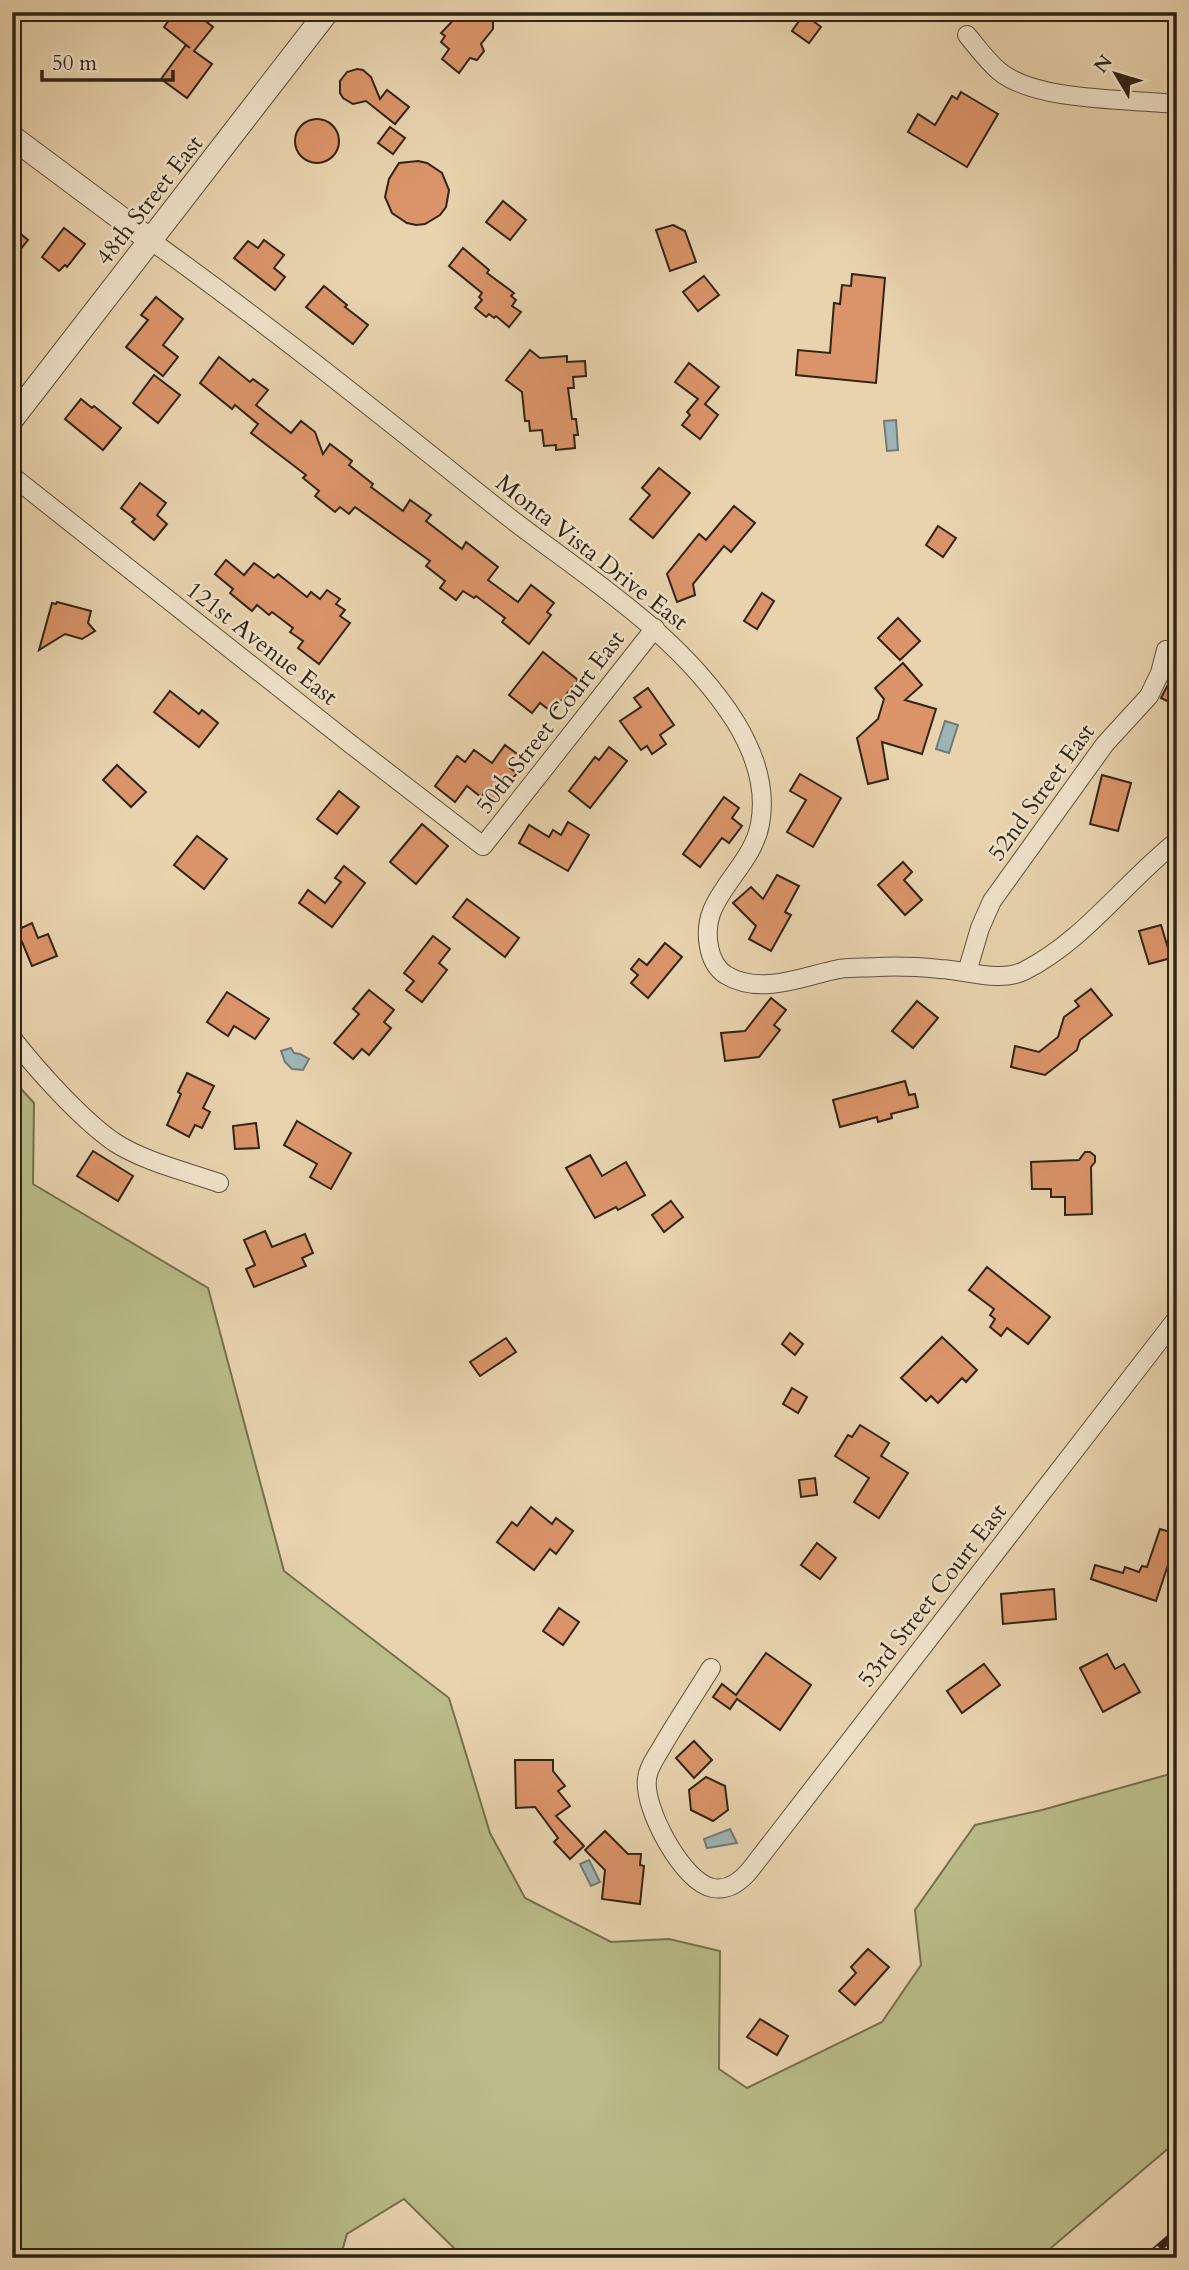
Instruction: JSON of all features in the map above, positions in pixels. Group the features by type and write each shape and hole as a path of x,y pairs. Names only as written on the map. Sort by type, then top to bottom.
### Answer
{"street":[{"name":"48th Street East","path":"12,419 327,12"},
{"path":"967,35 1000,72 1020,85 1054,94 1177,104"},
{"path":"12,137 150,240"},
{"name":"Monta Vista Drive East","path":"150,240 271,330 655,628 698,672 735,722 754,759 762,784 760,824 756,838 711,913 708,937 712,958 725,974 738,980 768,985 843,969 887,967 1014,975 1048,957 1094,919 1132,880 1177,841"},
{"name":"121st Avenue East","path":"12,476 483,846"},
{"name":"50th Street Court East","path":"483,846 655,628"},
{"name":"52nd Street East","path":"967,972 980,928 992,901 1105,744 1149,696 1160,673 1166,650"},
{"path":"12,1038 78,1111 116,1143 159,1162 219,1183"},
{"name":"53rd Street Court East","path":"711,1668 681,1714 647,1779 651,1809 684,1869 706,1885 717,1888 733,1885 750,1870 1177,1318"}],"green space":[{"path":"12,1079 34,1103 33,1184 208,1288 284,1571 449,1698 490,1833 525,1898 611,1942 669,1939 720,1951 719,2069 747,2088 882,2022 921,1965 915,1910 975,1825 1042,1810 1177,1772 1177,2141 1039,2258 464,2258 404,2199 347,2234 340,2258 12,2258"}],"water":[{"path":"896,420 898,450 887,451 884,421"},
{"path":"945,721 958,725 949,753 936,749"},
{"path":"291,1048 294,1053 309,1059 303,1070 292,1069 285,1062 281,1051"},
{"path":"730,1829 737,1843 707,1848 704,1839"},
{"path":"589,1860 600,1882 591,1886 580,1864"}],"building":[{"path":"175,12 194,12 213,27 194,51 212,64 187,98 161,79 186,45 190,48 164,27"},
{"path":"461,12 500,12 493,22 493,29 481,44 484,51 477,60 470,58 459,73 442,59 449,49 441,42 445,36 441,33"},
{"path":"804,14 821,27 809,43 792,31"},
{"path":"363,70 371,77 380,99 387,90 409,107 395,124 366,101 353,104 343,98 340,81 347,72"},
{"path":"961,92 998,114 967,167 908,132 918,114 935,125 952,96 957,99"},
{"path":"317,119 326,120 333,125 338,132 338,150 333,157 326,162 317,163 308,162 301,157 296,150 295,141 296,132 301,125 308,120"},
{"path":"390,127 405,138 393,154 378,143"},
{"path":"399,163 427,163 442,173 449,190 446,207 440,215 425,224 416,225 407,223 392,213 385,197 389,179"},
{"path":"503,201 526,220 510,240 486,222"},
{"path":"673,225 685,231 696,262 670,271 656,230"},
{"path":"12,227 28,240 12,260"},
{"path":"64,228 85,244 67,267 65,265 59,271 42,257"},
{"path":"264,240 284,255 274,268 285,277 275,290 234,258 248,241 258,248"},
{"path":"463,248 489,270 487,273 514,293 511,296 516,300 512,306 521,312 509,327 496,316 494,318 489,314 486,317 475,308 482,300 479,297 482,293 449,266"},
{"path":"852,274 885,278 876,383 796,375 798,350 830,353 834,303 840,304 842,285 851,286"},
{"path":"704,276 719,295 698,311 683,292"},
{"path":"324,286 368,325 353,344 306,307"},
{"path":"156,297 183,319 163,345 178,357 163,376 126,347 148,320 141,315"},
{"path":"530,350 540,358 567,356 567,362 585,361 586,376 573,377 574,388 568,388 572,419 576,419 578,435 574,435 575,448 556,450 556,445 544,446 542,430 530,431 529,421 525,421 522,392 506,380"},
{"path":"219,357 250,382 253,379 268,390 256,405 291,433 301,421 315,432 323,454 330,444 352,461 349,465 373,484 371,487 403,511 410,500 431,515 426,521 462,549 466,542 498,567 488,580 518,602 531,585 554,603 547,612 551,615 529,644 502,622 505,618 476,596 474,598 463,591 456,600 440,588 445,581 426,566 430,561 355,507 349,514 340,507 335,512 315,496 319,491 303,478 306,475 251,433 258,424 235,405 232,409 200,383"},
{"path":"689,363 719,387 705,404 718,415 700,439 682,425 690,415 687,412 698,399 675,382"},
{"path":"154,375 180,395 158,423 133,403"},
{"path":"81,399 121,428 103,450 65,419"},
{"path":"659,468 690,493 653,538 630,519 650,495 642,488"},
{"path":"140,483 166,503 157,515 167,524 154,540 132,522 135,519 121,508"},
{"path":"734,506 755,523 731,552 724,546 693,584 695,595 677,602 667,574 699,534 706,540"},
{"path":"938,526 956,538 943,557 926,545"},
{"path":"226,560 244,575 254,563 274,578 278,574 307,597 311,592 320,599 327,590 340,599 336,604 345,610 340,616 350,623 319,664 298,648 303,641 290,632 293,628 272,612 269,615 257,605 252,611 230,593 233,589 215,574"},
{"path":"762,593 774,601 757,629 744,621"},
{"path":"52,603 91,611 88,623 95,631 82,639 65,634 39,650"},
{"path":"898,618 920,641 900,660 878,638"},
{"path":"543,652 578,680 552,712 540,703 532,713 509,695"},
{"path":"903,663 922,685 905,700 936,709 922,754 882,742 888,779 868,784 857,738 878,719 884,699 875,688"},
{"path":"1177,667 1177,706 1161,698"},
{"path":"648,688 674,725 660,735 666,744 652,754 647,746 641,750 620,721 641,707 634,698"},
{"path":"170,691 199,714 202,710 218,723 199,747 154,712"},
{"path":"505,745 520,756 510,768 517,773 496,801 485,792 481,797 467,786 455,802 435,786 457,756 465,762 474,750 492,763"},
{"path":"609,747 627,761 590,808 569,791 595,757 599,760"},
{"path":"117,765 146,792 131,807 103,780"},
{"path":"800,774 841,798 813,847 787,832 806,800 790,791"},
{"path":"1102,775 1131,783 1118,831 1090,824"},
{"path":"339,791 359,807 337,834 317,819"},
{"path":"724,797 739,808 732,818 742,826 729,843 722,838 700,867 683,854"},
{"path":"568,822 589,835 568,871 519,843 529,825 549,837 553,830 561,835"},
{"path":"422,824 448,846 416,884 390,862"},
{"path":"197,836 227,859 204,889 174,865"},
{"path":"903,862 912,872 904,880 922,900 905,915 878,885"},
{"path":"344,866 365,883 332,927 299,903 308,890 325,903 341,882 335,878"},
{"path":"777,875 799,886 785,912 791,915 771,951 749,939 756,926 733,903 751,887 763,899"},
{"path":"467,899 519,938 505,957 453,917"},
{"path":"32,923 38,938 48,934 57,956 32,966 17,930"},
{"path":"1161,925 1171,958 1149,964 1139,931"},
{"path":"433,936 450,949 439,963 447,970 422,1002 406,990 414,981 404,973"},
{"path":"665,943 682,957 648,998 631,983 638,975 631,969 639,959 647,965"},
{"path":"1091,989 1112,1015 1080,1040 1077,1050 1045,1075 1011,1067 1015,1046 1039,1052 1058,1037 1064,1017 1079,1006 1075,1001"},
{"path":"369,990 394,1010 384,1022 391,1028 369,1055 362,1049 353,1059 334,1043 359,1014 353,1009"},
{"path":"227,992 269,1019 255,1039 234,1026 228,1036 207,1022"},
{"path":"771,998 786,1010 774,1025 780,1030 759,1057 725,1061 721,1033 745,1031"},
{"path":"917,1001 938,1018 913,1048 892,1031"},
{"path":"187,1073 214,1086 203,1108 210,1112 202,1128 195,1125 189,1137 167,1125"},
{"path":"905,1081 909,1095 915,1094 918,1107 891,1114 892,1118 878,1122 877,1117 840,1127 833,1100"},
{"path":"297,1121 351,1153 331,1189 310,1177 317,1164 284,1145"},
{"path":"256,1123 259,1148 235,1149 233,1126"},
{"path":"93,1151 133,1176 118,1201 77,1176"},
{"path":"1085,1152 1095,1156 1091,1167 1092,1214 1065,1215 1065,1197 1051,1197 1051,1189 1032,1189 1031,1162 1079,1160"},
{"path":"590,1155 602,1176 626,1162 645,1195 618,1210 616,1207 595,1218 566,1168"},
{"path":"671,1201 683,1217 664,1232 652,1215"},
{"path":"265,1231 272,1247 305,1234 313,1253 302,1258 306,1266 254,1287 246,1269 255,1265 244,1240"},
{"path":"987,1267 1050,1317 1028,1344 1007,1328 1001,1336 990,1327 995,1319 990,1315 994,1309 969,1290"},
{"path":"790,1333 803,1344 795,1355 782,1344"},
{"path":"942,1337 977,1370 966,1382 962,1378 938,1403 931,1396 926,1401 901,1378"},
{"path":"506,1338 516,1352 480,1376 470,1362"},
{"path":"792,1388 807,1397 798,1413 783,1404"},
{"path":"860,1425 889,1443 881,1456 908,1473 879,1518 854,1502 869,1478 835,1456 848,1435 852,1437"},
{"path":"815,1478 817,1495 801,1497 799,1480"},
{"path":"531,1507 552,1524 556,1518 573,1531 556,1554 550,1549 534,1570 497,1542 512,1522 517,1526"},
{"path":"1160,1529 1177,1534 1177,1568 1168,1565 1156,1601 1091,1579 1095,1565 1123,1573 1125,1567 1139,1572 1142,1566 1147,1567"},
{"path":"817,1543 836,1558 820,1579 801,1565"},
{"path":"1054,1589 1056,1619 1003,1624 1001,1594"},
{"path":"559,1608 579,1622 563,1645 543,1631"},
{"path":"766,1653 811,1685 780,1730 737,1699 730,1709 713,1697 722,1684 736,1695"},
{"path":"1107,1654 1115,1669 1124,1664 1140,1692 1103,1712 1080,1668"},
{"path":"984,1664 1000,1685 962,1713 947,1691"},
{"path":"694,1741 712,1760 694,1778 676,1758"},
{"path":"515,1760 553,1760 553,1771 565,1786 558,1791 570,1806 556,1816 584,1846 570,1859 554,1842 558,1838 535,1807 516,1808"},
{"path":"706,1777 725,1786 728,1810 713,1821 691,1810 689,1790"},
{"path":"605,1831 628,1854 641,1854 640,1865 644,1866 640,1904 602,1899 605,1870 585,1850"},
{"path":"868,1949 889,1967 855,2005 839,1991 856,1973 851,1967"},
{"path":"760,2019 788,2036 777,2055 747,2037"}],"railway":[{"path":"1147,2258 1177,2232"}]}
